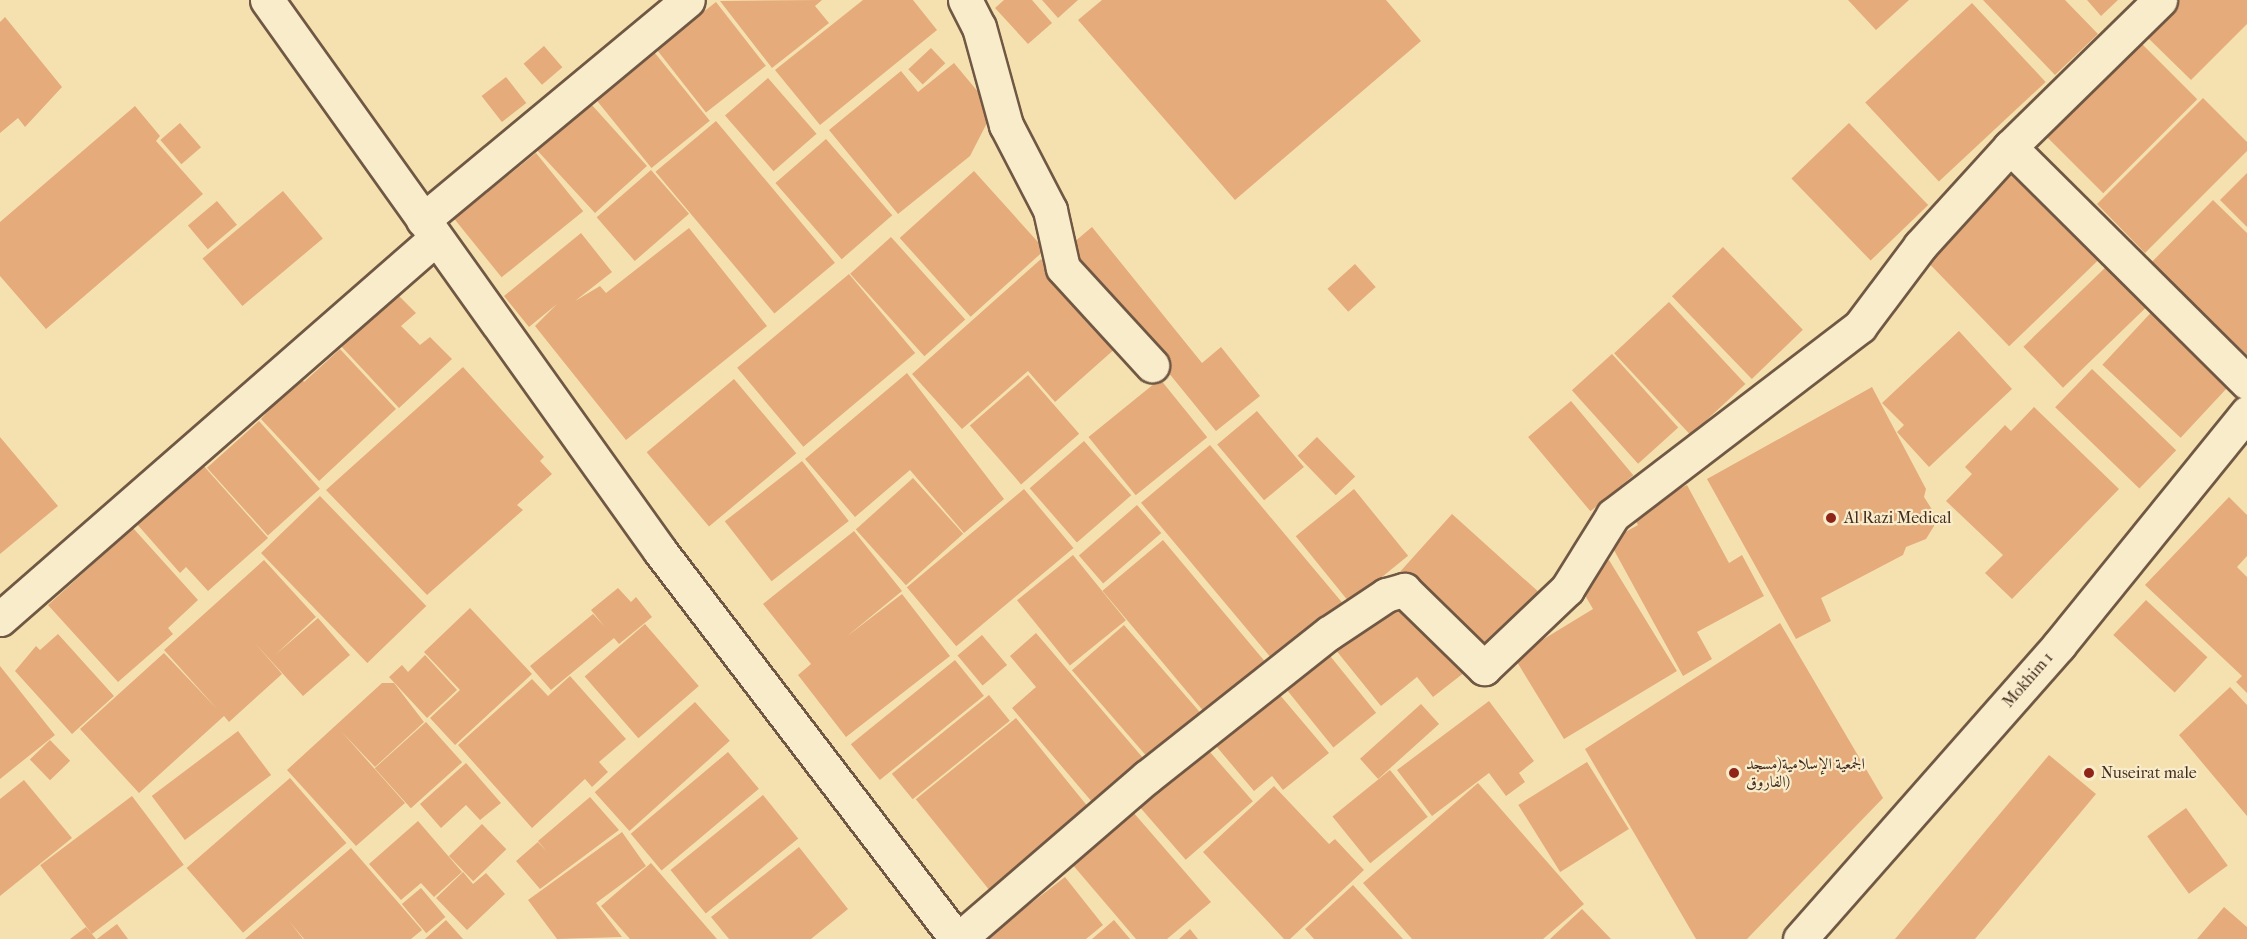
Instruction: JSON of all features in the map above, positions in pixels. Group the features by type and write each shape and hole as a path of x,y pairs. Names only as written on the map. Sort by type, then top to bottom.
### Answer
{"street":[{"path":"267,0 660,550 958,939 1147,777 1329,633 1386,595 1404,590 1484,668 1567,589 1613,515 1860,326 1920,246 2010,147 2160,0"},
{"path":"0,619 430,229 688,0"},
{"path":"965,0 980,27 1006,126 1050,210 1063,268 1152,365"},
{"path":"2010,147 2247,382"},
{"name":"Mokhim 1","path":"1800,939 2059,645 2247,413"}],"building":[{"path":"822,0 815,6 829,23 772,68 720,1"},
{"path":"863,0 913,0 937,30 820,125 775,70"},
{"path":"1004,0 1032,0 1052,23 1028,44 995,8"},
{"path":"1042,0 1078,0 1058,18"},
{"path":"1102,0 1386,0 1421,41 1235,200 1078,20"},
{"path":"1848,0 1909,0 1876,30"},
{"path":"1983,0 2065,0 2098,34 2055,75"},
{"path":"2087,0 2118,0 2101,16"},
{"path":"2178,0 2247,0 2247,24 2191,80 2144,34"},
{"path":"716,2 766,66 706,113 656,49"},
{"path":"1972,3 2046,82 1939,182 1865,103"},
{"path":"5,17 62,87 25,127 18,118 0,133 0,22"},
{"path":"2135,37 2197,99 2103,193 2041,131"},
{"path":"544,46 562,67 542,85 524,64"},
{"path":"650,47 710,121 651,168 592,94"},
{"path":"931,48 945,63 923,85 908,69"},
{"path":"954,63 979,93 988,121 970,156 898,214 829,130 901,71 918,92"},
{"path":"506,77 526,103 502,122 482,96"},
{"path":"768,78 817,134 774,171 725,115"},
{"path":"2203,98 2247,142 2247,151 2145,253 2097,204"},
{"path":"591,104 647,166 595,213 535,148 572,105 579,114"},
{"path":"135,106 160,136 156,141 203,194 46,329 0,276 0,222"},
{"path":"716,121 835,263 774,313 655,172"},
{"path":"180,123 201,147 181,164 160,140"},
{"path":"1849,123 1928,205 1871,261 1791,179"},
{"path":"826,139 892,215 842,259 775,183"},
{"path":"536,153 583,211 502,277 454,219"},
{"path":"2013,166 2101,257 2009,346 1921,255"},
{"path":"651,170 689,214 635,261 597,217"},
{"path":"974,171 1045,250 971,317 900,238"},
{"path":"2247,173 2247,227 2220,200"},
{"path":"283,191 323,238 242,306 203,258"},
{"path":"2213,200 2247,233 2247,357 2236,369 2139,275"},
{"path":"217,201 237,225 208,249 188,225"},
{"path":"1092,227 1202,363 1221,347 1260,396 1216,431 1067,248"},
{"path":"689,228 767,326 626,440 535,326 557,304 529,327 504,296 581,233 612,272 575,301 600,286 606,293"},
{"path":"891,237 965,319 924,356 850,274"},
{"path":"1723,247 1803,330 1752,379 1672,296"},
{"path":"1041,259 1117,347 1055,402 1028,371 962,429 912,374"},
{"path":"1355,264 1376,287 1348,312 1328,289"},
{"path":"2109,264 2149,305 2063,388 2023,347"},
{"path":"849,274 915,353 803,447 737,368"},
{"path":"396,293 416,313 401,326 420,345 430,337 452,359 399,408 340,345"},
{"path":"1669,302 1745,384 1691,435 1614,353"},
{"path":"2159,304 2237,377 2181,438 2102,365"},
{"path":"1959,331 2012,389 1929,467 1897,432 1904,425 1882,403"},
{"path":"340,349 396,409 319,481 261,419 300,377 304,382"},
{"path":"1612,354 1678,428 1638,464 1572,390"},
{"path":"463,367 544,457 540,461 552,474 517,505 523,510 427,595 326,490"},
{"path":"2092,369 2176,450 2139,488 2055,407"},
{"path":"907,373 1004,499 964,533 910,470 855,517 805,459"},
{"path":"1028,375 1079,434 1021,484 970,426"},
{"path":"734,379 796,453 709,527 647,452"},
{"path":"1160,379 1207,437 1136,495 1089,437"},
{"name":"Al Razi Medical","path":"1872,387 1926,489 1924,497 1933,511 1934,526 1926,539 1906,547 1903,555 1821,598 1831,621 1796,639 1707,479"},
{"path":"1571,401 1633,475 1590,511 1528,437"},
{"path":"2034,407 2119,489 2012,599 1985,573 2003,555 1946,501 1972,474 1965,467 2005,425 2011,431"},
{"path":"1257,411 1304,467 1264,500 1217,444"},
{"path":"259,421 320,489 268,535 207,468"},
{"path":"0,437 58,506 0,554"},
{"path":"1317,437 1355,477 1336,495 1298,456"},
{"path":"1084,441 1131,495 1077,543 1030,488"},
{"path":"1210,445 1347,608 1278,666 1141,503"},
{"path":"802,461 849,521 772,581 725,521"},
{"path":"202,464 268,538 208,591 186,567 180,573 136,523"},
{"path":"913,478 963,534 906,585 856,530"},
{"path":"1687,485 1729,563 1742,555 1764,596 1697,632 1712,659 1683,676 1609,541 1638,525 1632,514"},
{"path":"1024,489 1073,548 956,646 907,587"},
{"path":"1354,489 1408,556 1350,603 1296,536"},
{"path":"320,496 426,606 367,663 261,553"},
{"path":"2229,497 2247,515 2247,556 2237,567 2247,577 2247,693 2236,682 2242,676 2145,585"},
{"path":"1137,505 1161,533 1103,583 1079,556"},
{"path":"1452,514 1538,592 1483,653 1396,576"},
{"path":"133,528 198,600 168,628 173,634 118,682 48,605"},
{"path":"854,531 902,591 846,637 902,594 950,656 846,737 798,675 811,664 763,604"},
{"path":"1163,540 1270,668 1210,719 1102,591"},
{"path":"1073,555 1126,620 1070,666 1017,600"},
{"path":"264,560 316,617 275,655 318,618 350,655 303,696 254,642 282,674 229,722 224,716 139,793 80,729 164,653 218,710 164,650"},
{"path":"1609,560 1677,671 1564,739 1514,657 1593,609 1576,580"},
{"path":"618,588 631,602 636,597 652,617 619,644 614,638 551,690 530,666 593,614 605,627 591,610"},
{"path":"1403,595 1465,672 1433,697 1417,677 1381,706 1335,649"},
{"path":"2146,600 2207,657 2175,692 2113,635"},
{"path":"470,608 532,674 455,745 430,718 460,690 424,652"},
{"name":"الجمعية الإسلامية(مسجد الفاروق)","path":"1780,623 1883,798 1747,939 1696,939 1585,749"},
{"path":"645,624 699,686 638,738 585,676"},
{"path":"1124,625 1207,721 1155,766 1072,670"},
{"path":"1036,633 1149,765 1098,809 1012,708 1036,687 1010,656"},
{"path":"58,634 114,696 72,734 15,671 36,646 40,650"},
{"path":"982,635 1007,665 983,685 957,656"},
{"path":"1322,646 1376,713 1333,747 1279,681"},
{"path":"425,655 457,690 427,718 389,677 402,665 408,672"},
{"path":"955,660 984,696 880,780 851,744"},
{"path":"0,666 55,735 0,779"},
{"path":"570,676 626,739 599,762 608,772 592,787 585,779 532,828 458,745 532,679 548,696"},
{"path":"382,683 394,683 424,722 375,767 341,731 405,803 356,846 287,770"},
{"path":"2230,687 2247,705 2247,816 2179,735"},
{"path":"1274,688 1329,753 1283,790 1272,776 1254,791 1211,740"},
{"path":"989,695 1010,721 913,799 892,774"},
{"path":"1489,701 1534,761 1519,773 1525,782 1506,796 1489,773 1432,816 1397,770"},
{"path":"695,702 730,741 629,831 595,792"},
{"path":"1421,704 1439,724 1378,779 1360,759"},
{"path":"1016,718 1093,813 993,894 916,799"},
{"path":"426,722 462,762 411,808 375,768"},
{"path":"238,731 271,775 185,840 152,796"},
{"path":"50,740 70,761 50,780 30,759"},
{"path":"1203,744 1253,801 1186,860 1136,802"},
{"path":"728,752 759,789 662,870 631,834"},
{"path":"2049,755 2096,794 1975,939 1895,939"},
{"path":"1587,762 1629,829 1560,872 1518,805"},
{"path":"466,763 501,803 480,820 466,805 441,828 420,804"},
{"path":"1390,770 1428,817 1370,863 1332,817"},
{"path":"290,778 346,843 243,933 187,868"},
{"path":"24,780 72,838 0,896 0,799"},
{"path":"1478,783 1584,904 1543,939 1412,939 1363,883"},
{"path":"1274,786 1329,844 1335,839 1364,870 1290,939 1284,939 1203,852"},
{"path":"763,795 798,839 706,913 671,870"},
{"path":"132,796 184,865 92,934 40,865"},
{"path":"590,797 619,830 540,889 516,861 538,842 547,852 538,841"},
{"path":"2186,808 2228,865 2189,894 2147,836"},
{"path":"1133,812 1211,902 1167,939 1136,939 1072,864"},
{"path":"418,821 462,872 434,897 421,883 401,900 369,864"},
{"path":"482,824 506,849 473,881 449,856"},
{"path":"622,832 646,866 596,903 622,937 557,939 528,900"},
{"path":"799,847 848,909 811,939 729,939 711,917"},
{"path":"351,848 422,930 411,939 304,939 289,921 303,939 245,939"},
{"path":"651,863 717,939 630,939 601,906"},
{"path":"463,872 473,884 486,873 505,894 467,930 436,898"},
{"path":"1065,877 1103,925 1086,939 985,939"},
{"path":"1353,885 1403,939 1314,939 1305,929"},
{"path":"421,888 445,917 426,933 402,904"},
{"path":"2224,907 2247,927 2247,939 2197,939"},
{"path":"1582,909 1611,939 1550,939"},
{"path":"446,920 463,939 425,939"},
{"path":"1114,920 1130,939 1092,939"},
{"path":"117,924 128,939 97,939"},
{"path":"86,927 96,939 70,939"},
{"path":"1190,929 1198,939 1179,939"}],"place":[{"name":"Al Razi Medical","path":"1831,518"},
{"name":"الجمعية الإسلامية(مسجد الفاروق)","path":"1734,773"},
{"name":"Nuseirat male","path":"2089,773"}]}
